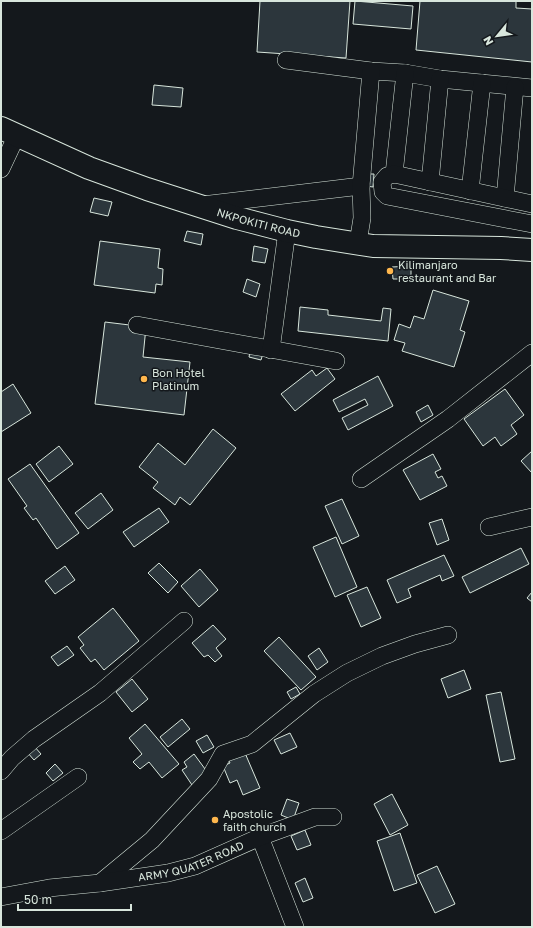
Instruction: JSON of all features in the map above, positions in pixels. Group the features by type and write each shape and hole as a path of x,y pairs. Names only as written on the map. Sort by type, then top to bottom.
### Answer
{"main road":[{"name":"NKPOKITI ROAD","path":"9,131 89,168 147,189 237,218 287,231 373,246 532,250"}],"street":[{"path":"286,60 371,71 405,73 440,79 532,88"},
{"path":"358,244 362,218 361,186 371,71"},
{"path":"394,174 405,73"},
{"path":"430,182 440,79"},
{"path":"470,191 482,83"},
{"path":"506,198 514,87"},
{"path":"1,169 9,131"},
{"path":"532,204 394,174 387,176 382,182 383,192 387,196 532,224"},
{"path":"198,205 361,186"},
{"path":"271,350 287,231"},
{"path":"137,325 336,361"},
{"path":"361,479 448,419 532,353"},
{"path":"489,527 532,517"},
{"path":"1,771 12,758 34,740 100,693 184,621"},
{"path":"100,883 152,840 209,779 223,754 252,744 314,694 347,674 382,656 415,644 448,635"},
{"path":"1,831 78,777"},
{"name":"ARMY QUATER ROAD","path":"1,897 49,888 100,883 168,873 195,866 260,837 315,817 333,817"},
{"path":"260,837 295,927"}],"building":[{"path":"260,1 350,1 346,58 257,52"},
{"path":"355,1 413,6 411,29 353,24"},
{"path":"420,1 516,1 516,8 532,9 532,62 416,50"},
{"path":"154,85 183,88 181,107 152,105"},
{"path":"367,174 374,174 373,187 366,186"},
{"path":"94,198 112,202 108,216 90,212"},
{"path":"187,231 203,234 201,245 184,241"},
{"path":"100,241 160,249 158,268 163,269 162,285 156,284 155,293 94,285"},
{"path":"254,246 268,249 265,263 252,261"},
{"path":"411,266 411,279 393,279 392,267"},
{"path":"247,279 260,284 256,297 243,292"},
{"path":"433,290 469,301 460,330 465,332 454,367 402,351 405,343 394,340 399,324 410,328 414,316 424,319"},
{"path":"300,307 328,310 328,315 381,321 383,308 391,309 388,341 298,331"},
{"path":"105,322 146,327 143,357 190,362 184,415 95,404"},
{"path":"251,347 264,350 261,360 249,357"},
{"path":"327,368 335,379 295,411 281,394 312,370 316,376"},
{"path":"378,376 393,406 348,430 342,418 368,405 365,399 339,412 333,400"},
{"path":"13,384 31,413 1,432 1,392"},
{"path":"505,389 524,415 511,425 517,434 501,446 495,437 483,446 464,419"},
{"path":"428,405 433,415 421,422 416,412"},
{"path":"213,429 236,448 190,505 180,497 175,505 153,488 158,482 139,467 158,443 185,465"},
{"path":"59,446 73,464 49,482 36,464"},
{"path":"532,451 532,473 521,461"},
{"path":"433,454 441,469 435,472 438,478 442,476 447,486 420,500 403,470"},
{"path":"30,464 79,533 57,549 36,518 33,520 24,508 27,506 8,479"},
{"path":"101,493 113,510 88,529 75,513"},
{"path":"342,499 359,536 342,544 325,506"},
{"path":"159,508 169,522 134,547 123,532"},
{"path":"442,519 449,540 437,545 429,523"},
{"path":"336,537 357,587 335,597 313,547"},
{"path":"521,548 529,564 470,593 462,577"},
{"path":"444,555 454,576 442,581 440,575 408,589 411,597 397,603 387,580"},
{"path":"159,563 178,582 168,593 148,573"},
{"path":"65,566 75,580 55,594 45,581"},
{"path":"200,569 218,590 199,607 181,586"},
{"path":"367,587 381,618 361,627 347,595"},
{"path":"532,592 532,602 527,598"},
{"path":"113,608 139,641 104,670 95,659 91,662 80,648 84,645 78,637"},
{"path":"213,625 226,639 216,648 222,656 215,662 208,655 204,657 192,643"},
{"path":"279,637 316,677 301,690 264,651"},
{"path":"67,646 74,655 58,666 51,657"},
{"path":"319,648 328,662 317,670 308,656"},
{"path":"464,670 471,689 448,698 441,679"},
{"path":"132,679 148,699 132,712 116,692"},
{"path":"296,687 300,694 291,699 287,692"},
{"path":"501,692 515,759 500,762 486,695"},
{"path":"182,719 190,729 168,747 160,737"},
{"path":"145,724 179,764 162,778 149,762 140,769 133,762 142,754 129,738"},
{"path":"290,733 297,747 281,754 274,740"},
{"path":"207,735 214,747 203,753 196,741"},
{"path":"34,746 41,754 34,760 27,752"},
{"path":"245,753 260,788 243,795 237,780 230,783 223,766 230,763 228,759"},
{"path":"194,754 208,773 192,785 182,770 187,767 184,762"},
{"path":"55,764 63,773 53,781 46,773"},
{"path":"392,794 408,825 390,835 374,804"},
{"path":"287,799 299,803 293,820 281,815"},
{"path":"305,830 311,845 297,850 291,836"},
{"path":"400,833 417,883 394,891 377,841"},
{"path":"437,866 455,904 435,913 417,875"},
{"path":"305,878 313,898 303,902 295,883"}],"place":[{"name":"Kilimanjaro restaurant and Bar","path":"390,271"},
{"name":"Bon Hotel Platinum","path":"144,379"},
{"name":"Apostolic faith church","path":"215,820"}]}
